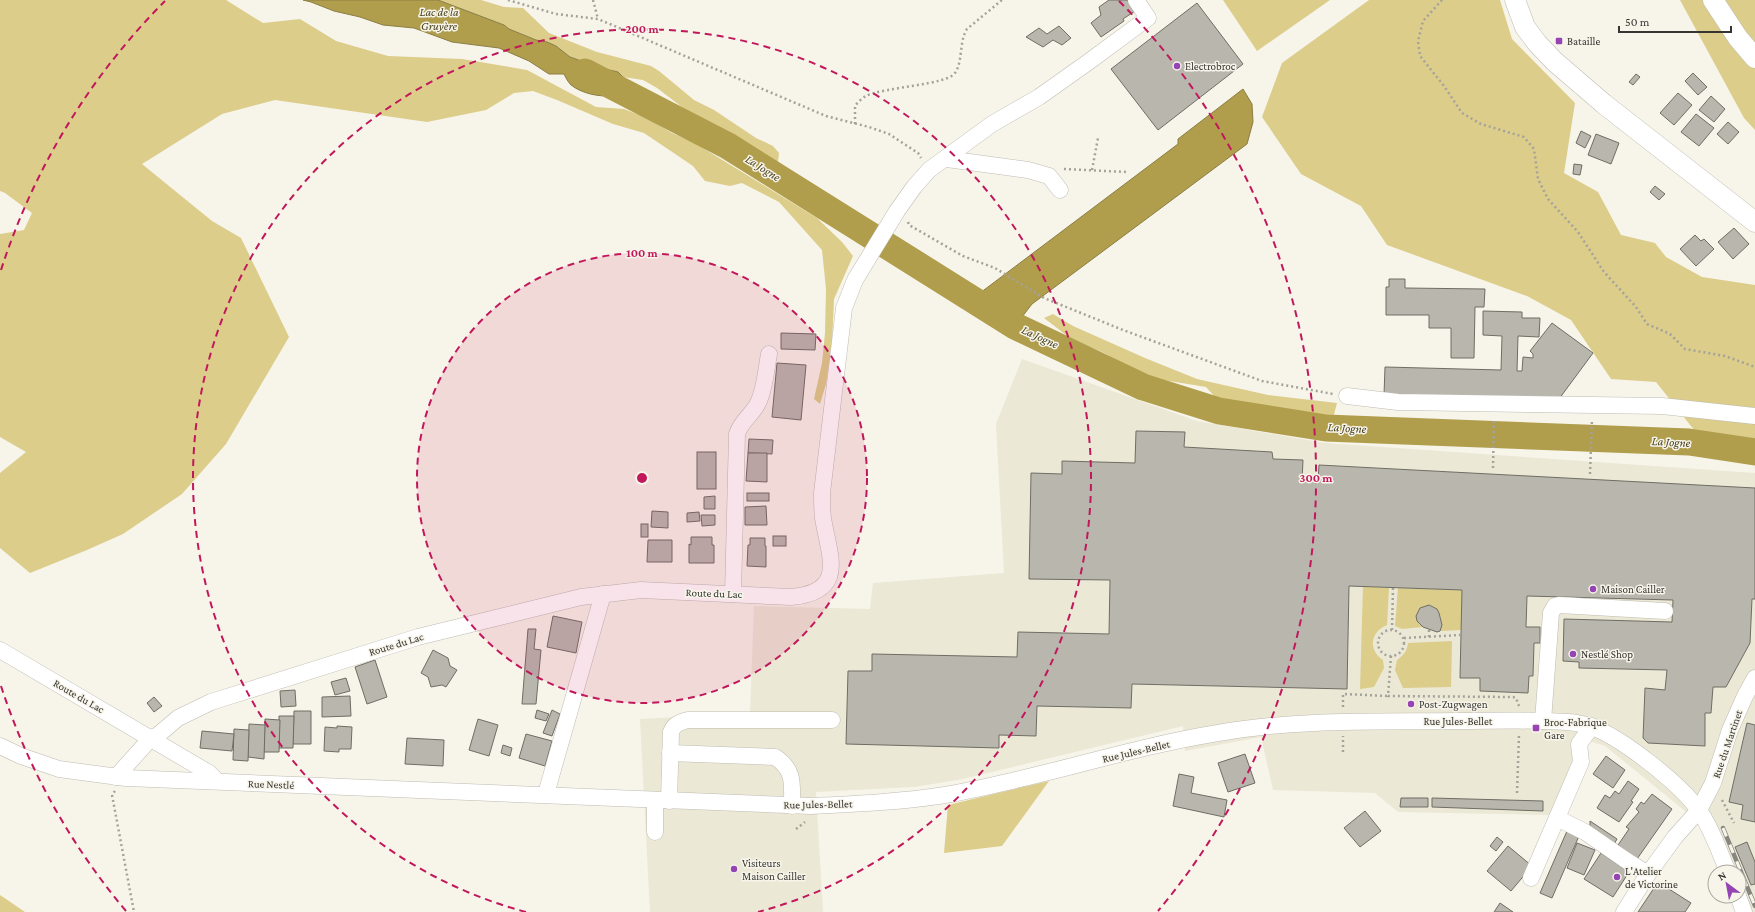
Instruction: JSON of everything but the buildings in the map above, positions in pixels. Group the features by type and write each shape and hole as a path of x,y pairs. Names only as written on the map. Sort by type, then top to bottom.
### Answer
{"main road":[{"path":"1515,0 1525,27 1537,44 1554,61 1604,104 1755,222"},
{"path":"1713,0 1738,38 1755,58"}],"street":[{"path":"929,170 947,159 992,124 1039,97 1148,18 1136,0"},
{"path":"947,159 1019,168 1049,176 1060,190"},
{"name":"Route du Lac","path":"0,650 151,738 158,735 178,718 211,702 418,637 545,605 603,594 642,590 802,596 815,592 826,584 831,572 832,562 823,517 822,493 844,308 860,271 897,211 914,187 929,170"},
{"path":"733,594 737,434 743,420 758,404 769,354"},
{"path":"1347,396 1398,402 1662,406 1755,416"},
{"path":"547,795 550,779 603,594"},
{"path":"1543,721 1551,613 1555,606 1665,611"},
{"name":"Rue du Martinet","path":"1624,912 1648,874 1678,833 1699,810 1713,783 1730,730 1745,696 1755,678"},
{"path":"655,832 670,753 671,732 675,725 682,721 832,720"},
{"name":"Rue Jules-Bellet","path":"547,795 792,806 848,804 916,799 980,787 1115,755 1217,733 1288,724 1519,720 1573,722 1592,726 1612,737 1636,753 1674,784 1699,810 1725,864"},
{"path":"1531,878 1581,762 1579,744 1592,726"},
{"path":"117,781 151,738 209,773 217,781"},
{"name":"Rue Nestlé","path":"0,746 21,756 59,770 117,781 217,781 547,795"},
{"path":"670,753 775,756 786,766 792,778 792,806"},
{"path":"1557,818 1585,832 1648,874"}],"path":[{"path":"508,0 556,14 598,19 826,116 889,134 918,153 929,170"},
{"path":"593,0 598,19"},
{"path":"855,124 855,106 865,96 948,79 956,73 964,35 967,29 1002,0"},
{"path":"1442,0 1423,21 1418,41 1420,56 1444,86 1462,113 1481,124 1524,137 1534,149 1538,179 1548,199 1578,232 1604,272 1636,307 1647,324 1670,334 1685,349 1725,356 1755,367"},
{"path":"1092,170 1098,138"},
{"path":"1049,176 1060,169 1127,172"},
{"path":"909,225 963,256 995,268 1044,298 1123,330 1262,381 1347,396"},
{"path":"1493,468 1494,414"},
{"path":"1590,474 1593,414"},
{"path":"1392,630 1393,588"},
{"path":"1429,629 1429,637"},
{"path":"1392,630 1398,631 1404,638 1404,643 1401,652 1397,655 1391,656 1381,652 1377,642 1384,631 1392,630"},
{"path":"1404,638 1461,635"},
{"path":"1388,696 1391,656"},
{"path":"1343,722 1343,694 1388,696 1513,697 1518,702 1519,720 1517,793"},
{"path":"117,781 112,795 134,912"},
{"path":"1713,783 1734,823"}],"shaded area":[{"path":"0,0 226,0 263,23 300,19 336,41 388,56 462,59 527,70 596,107 624,109 647,118 672,133 693,142 817,218 842,242 853,256 834,299 832,343 826,384 820,404 814,399 822,363 825,333 826,289 822,250 779,202 742,183 730,186 705,181 693,166 644,133 613,124 533,91 514,93 486,110 427,122 275,100 222,114 142,164 212,221 241,238 289,337 226,444 182,494 123,534 30,573 0,548 0,473 26,452 0,437 0,234 24,230 32,213 0,191"},
{"path":"438,0 481,0 504,7 523,8 549,33 597,52 651,66 694,100 714,110 756,138 773,146 779,153 778,162 761,155 737,137 695,117 657,88 643,80 623,77 618,72 601,68 570,57 556,46 547,42 536,40 509,29 504,25"},
{"path":"1223,0 1330,0 1257,51"},
{"path":"1369,0 1500,0 1512,39 1575,103 1564,173 1598,192 1621,235 1655,243 1666,257 1702,277 1755,285 1755,448 1702,440 1656,382 1611,379 1571,320 1527,296 1387,245 1361,206 1301,174 1262,117 1282,63"},
{"path":"1680,0 1755,0 1755,130 1744,118"},
{"path":"1053,314 1073,326 1197,379 1268,395 1337,403 1332,422 1310,424 1225,408 1206,387 1157,379 1070,338 1044,318"},
{"path":"1022,359 1197,421 1325,443 1755,473 1755,912 1748,912 1745,904 1747,904 1747,864 1727,864 1696,820 1605,746 1586,740 1549,815 1398,812 1375,793 1273,790 1261,737 1185,751 1183,726 963,779 914,787 816,792 823,912 650,912 640,719 750,713 754,606 870,609 873,583 1004,573 996,424"},
{"path":"1363,586 1389,588 1387,625 1377,632 1373,641 1375,651 1383,660 1384,668 1374,687 1360,689"},
{"path":"1398,588 1462,590 1461,630 1440,631 1440,615 1436,609 1429,605 1420,608 1417,616 1419,624 1423,627 1402,629 1395,626"},
{"path":"1452,641 1451,687 1403,688 1395,670 1397,660 1405,653 1408,643"},
{"path":"1049,781 1002,846 944,853 948,805"},
{"path":"0,895 25,912 0,912"}],"water":[{"name":"Lac de la Gruyère","path":"303,0 438,0 504,25 509,29 536,40 547,42 556,46 570,57 601,68 618,72 623,77 613,95 602,96 591,94 575,88 571,85 564,74 549,74 529,61 499,48 452,42 414,28 383,25 360,17 334,11"},
{"path":"1243,89 1252,104 1253,122 1247,144 1032,304 1015,326 972,299 1178,144 1178,139"}],"waterway":[{"name":"La Jogne","path":"585,72 728,146 1015,326 1143,387 1219,411 1326,428 1689,442 1755,452"}],"railway":[{"path":"1723,828 1755,906"}],"place":[{"name":"Bataille","path":"1559,41"},
{"name":"Electrobroc","path":"1177,66"},
{"name":"Maison Cailler","path":"1593,589"},
{"name":"Nestlé Shop","path":"1573,654"},
{"name":"Post-Zugwagen","path":"1411,704"},
{"name":"Broc-Fabrique Gare","path":"1536,728"},
{"name":"Visiteurs Maison Cailler","path":"734,869"},
{"name":"L'Atelier de Victorine","path":"1617,877"}]}
